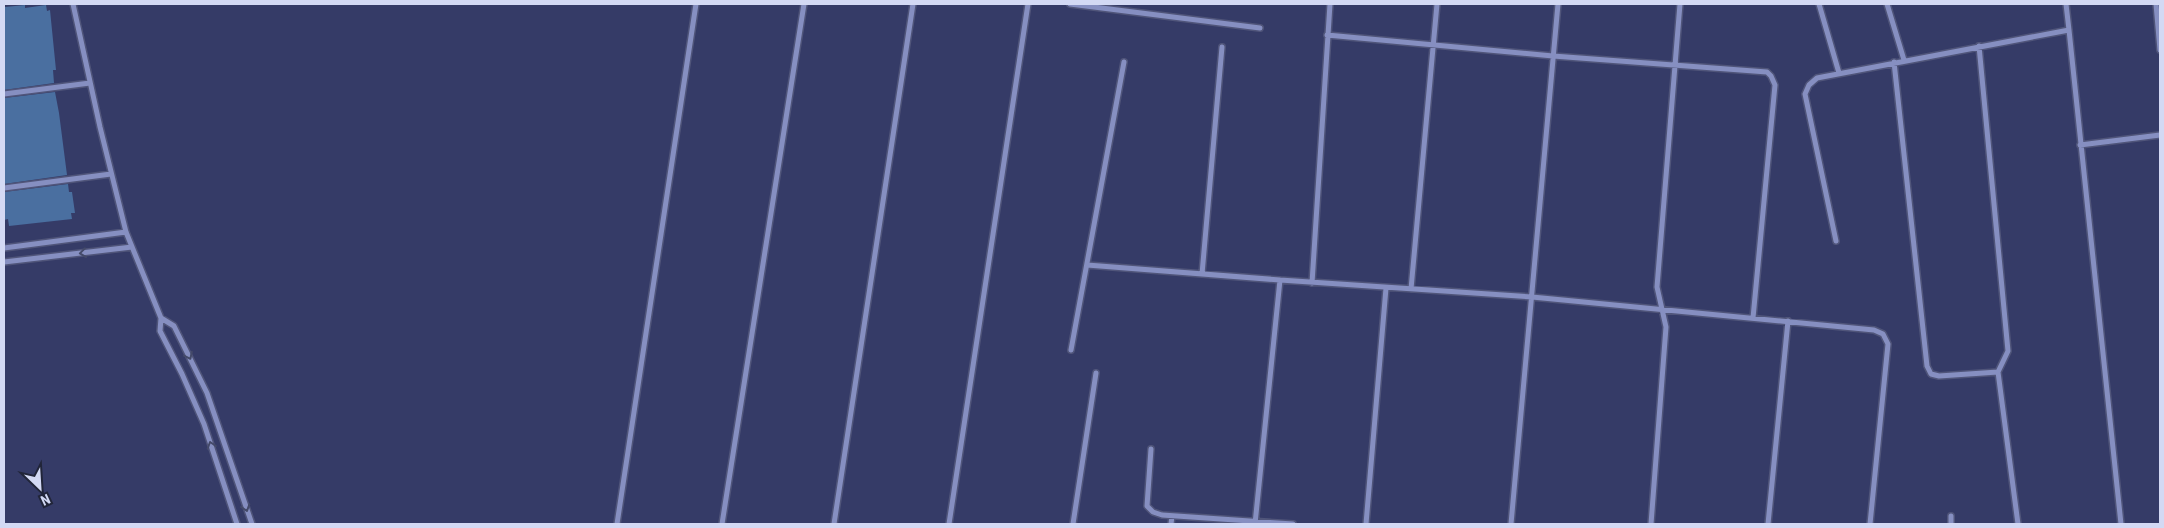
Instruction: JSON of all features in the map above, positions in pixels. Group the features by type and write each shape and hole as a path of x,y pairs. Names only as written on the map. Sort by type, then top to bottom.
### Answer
{"street":[{"path":"73,4 126,232 161,318 160,331 204,424 237,524"},
{"path":"617,524 696,4"},
{"path":"722,524 804,4"},
{"path":"834,524 913,4"},
{"path":"949,524 1028,4"},
{"path":"1070,4 1260,28"},
{"path":"1312,283 1330,4"},
{"path":"1411,289 1437,4"},
{"path":"1511,524 1558,4"},
{"path":"1651,524 1666,327 1657,286 1680,4"},
{"path":"1819,4 1839,74"},
{"path":"1887,4 1904,60"},
{"path":"2066,4 2121,524"},
{"path":"2156,4 2160,50"},
{"path":"1836,241 1806,94 1809,85 1817,78 2069,30"},
{"path":"1327,35 1553,56 1767,72 1775,85 1753,318"},
{"path":"1202,274 1222,46"},
{"path":"1979,46 2008,351 1998,372 2018,524"},
{"path":"1071,350 1124,62"},
{"path":"1894,62 1927,366 1931,374 1940,376 1998,372"},
{"path":"4,94 90,83"},
{"path":"2080,145 2160,135"},
{"path":"4,188 111,174"},
{"path":"4,248 126,232"},
{"path":"4,262 132,247"},
{"path":"1087,265 1312,283 1532,296 1874,330 1883,334 1888,344 1870,524"},
{"path":"1255,523 1280,280"},
{"path":"1366,524 1386,288"},
{"path":"161,318 174,326 207,393 252,524"},
{"path":"1768,524 1788,320"},
{"path":"1074,524 1096,373"},
{"path":"1151,449 1147,506 1153,512 1172,516 1255,523 1293,524"},
{"path":"1171,524 1172,516"},
{"path":"1951,516 1951,524"}],"building":[{"path":"25,5 25,8 46,5 47,11 50,10 56,70 53,70 54,83 4,90 5,7"},
{"path":"55,92 67,175 4,184 4,98"},
{"path":"68,184 69,192 72,192 75,213 71,213 72,219 9,226 8,219 4,220 4,192"}]}
